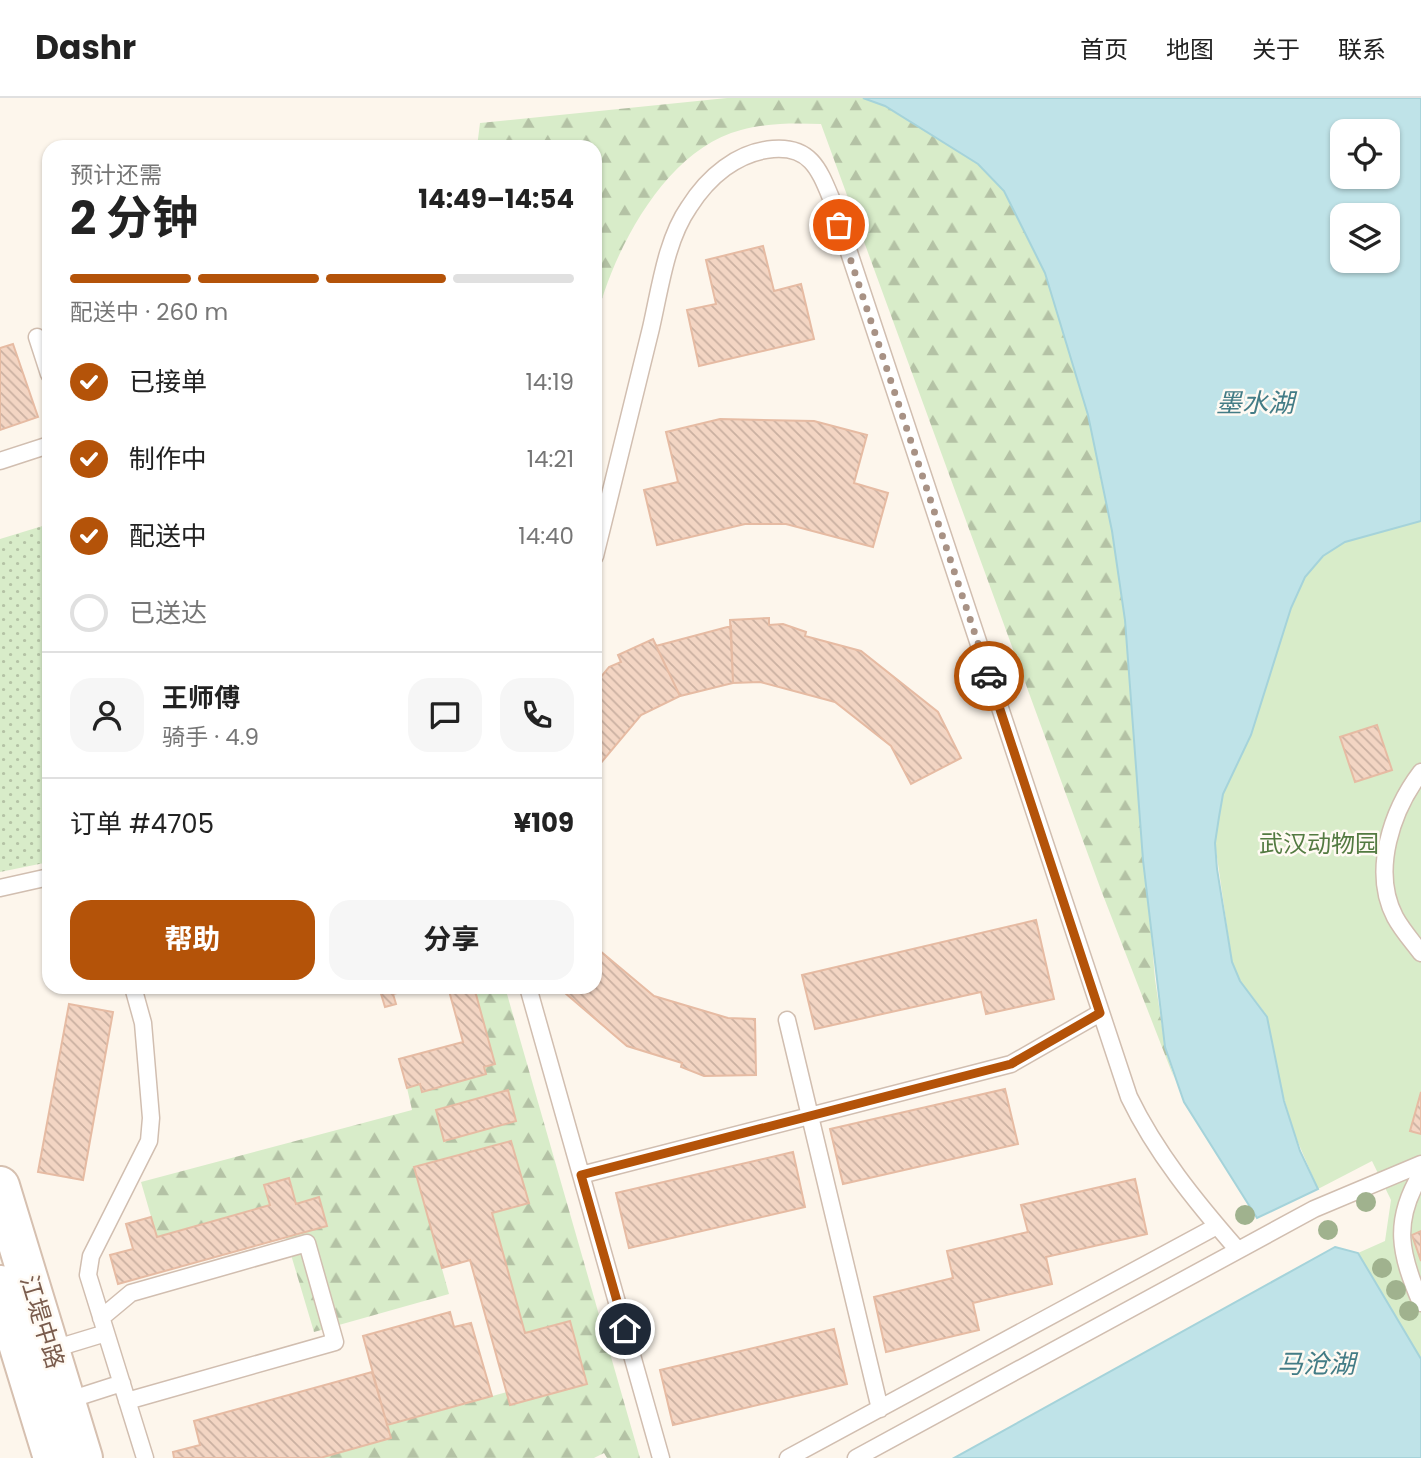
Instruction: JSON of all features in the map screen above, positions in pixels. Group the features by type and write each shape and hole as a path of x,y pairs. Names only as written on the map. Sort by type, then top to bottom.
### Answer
{"main road":[{"name":"江堤中路","path":"0,1186 83,1458"},
{"name":"江堤中路","path":"0,1285 53,1458"}],"lane":[{"path":"602,527 667,260 688,208 723,168 747,154 785,148 802,152 820,170 831,198 1100,1013 1139,1118 1180,1180 1237,1249"},
{"path":"37,337 42,352"},
{"path":"0,461 42,447"},
{"path":"1421,772 1391,828 1385,876 1395,917 1421,953"},
{"path":"0,888 42,879"},
{"path":"135,994 143,1023 151,1118 149,1141 91,1256 88,1275 145,1458"},
{"path":"530,994 661,1458"},
{"path":"581,1175 1011,1064 1100,1013"},
{"path":"787,1020 880,1409"},
{"path":"856,1458 1237,1249 1332,1200 1421,1164"},
{"path":"1421,1174 1403,1214 1400,1234 1409,1271 1421,1303"},
{"path":"788,1458 1217,1226"},
{"path":"50,1350 104,1325 131,1293 307,1242 335,1342 127,1401"},
{"path":"66,1401 122,1383"}],"green space":[{"path":"727,98 863,98 885,106 978,164 1004,191 1027,232 1045,273 1088,415 1112,531 1125,620 1155,979 1165,1047 1174,1078 1101,890 821,124 780,124 741,130 714,141 688,158 666,181 628,237 602,300 602,140 478,140 480,123"},
{"name":"武汉动物园","path":"863,98 1421,98 1421,1359 1358,1253 1385,1241 1391,1200 1372,1161 1318,1189 1294,1133 1275,1067 1269,1027 1262,1009 1240,981 1232,962 1215,843 1223,794 1251,735 1291,608 1305,577 1088,415 1045,273 1004,191 978,164 885,106"},
{"path":"42,526 42,863 0,872 0,539"},
{"path":"476,994 507,994 640,1458 607,1458 604,1453 594,1458 320,1458 391,1438 387,1425 507,1392 587,1384 569,1321 525,1333 492,1213 528,1203 511,1141 414,1168 449,1294 314,1332 286,1238 326,1226 319,1197 296,1204 290,1179 264,1185 270,1205 157,1237 141,1182 412,1110 407,1088 420,1084 422,1092 486,1074 484,1067 495,1063"}],"water":[{"name":"墨水湖","path":"863,98 1421,98 1421,521 1345,542 1323,556 1305,577 1291,608 1251,735 1223,794 1215,843 1232,962 1240,981 1267,1017 1284,1101 1300,1151 1318,1189 1257,1218 1184,1102 1165,1047 1143,860 1125,620 1112,531 1088,415 1045,273 1004,191 978,164 885,106"},
{"name":"马沧湖","path":"1335,1247 1358,1253 1421,1359 1421,1458 954,1458"}],"building":[{"path":"763,246 774,291 801,284 814,339 699,366 687,310 716,304 706,260"},
{"path":"13,344 38,417 0,430 0,348"},
{"path":"720,419 814,421 867,435 854,483 888,493 873,547 786,524 745,524 657,545 644,490 678,482 666,432"},
{"path":"769,618 769,625 783,624 806,632 805,636 861,651 938,712 961,758 911,784 891,746 835,702 760,682 733,683 730,620"},
{"path":"731,626 733,683 680,696 656,646"},
{"path":"653,639 680,696 641,715 602,762 602,676 609,667 621,662 618,655"},
{"path":"1377,725 1392,770 1355,782 1340,737"},
{"path":"1036,920 1054,999 986,1014 981,992 815,1029 802,975"},
{"path":"602,953 654,996 728,1018 755,1019 756,1075 704,1076 681,1067 682,1063 627,1046 566,994 602,994"},
{"path":"381,994 393,994 396,1004 385,1007"},
{"path":"450,994 476,994 495,1064 484,1067 486,1074 422,1092 420,1084 407,1088 399,1059 463,1042"},
{"path":"69,1004 113,1012 83,1180 38,1172"},
{"path":"1005,1089 1018,1144 843,1184 830,1129"},
{"path":"508,1090 516,1121 444,1141 436,1110"},
{"path":"1421,1092 1421,1134 1410,1131"},
{"path":"511,1141 529,1203 492,1213 525,1333 570,1321 587,1384 510,1405 470,1260 442,1268 414,1167"},
{"path":"793,1152 805,1207 629,1248 616,1193"},
{"path":"289,1178 296,1204 319,1197 327,1226 118,1284 110,1255 133,1249 126,1224 151,1217 157,1237 270,1205 264,1185"},
{"path":"1135,1179 1147,1234 1046,1257 1052,1284 973,1303 979,1330 886,1352 874,1297 953,1278 947,1251 1028,1232 1021,1205"},
{"path":"1421,1231 1421,1261 1412,1235"},
{"path":"450,1312 454,1327 471,1323 492,1396 387,1425 363,1336"},
{"path":"834,1329 847,1384 673,1425 660,1370"},
{"path":"372,1372 391,1438 320,1458 174,1458 173,1452 200,1445 194,1421"}],"way so far":[{"path":"839,225 989,676"}],"route":[{"path":"625,1329 581,1175 1011,1064 1028,1057 1100,1013 989,676"}]}
